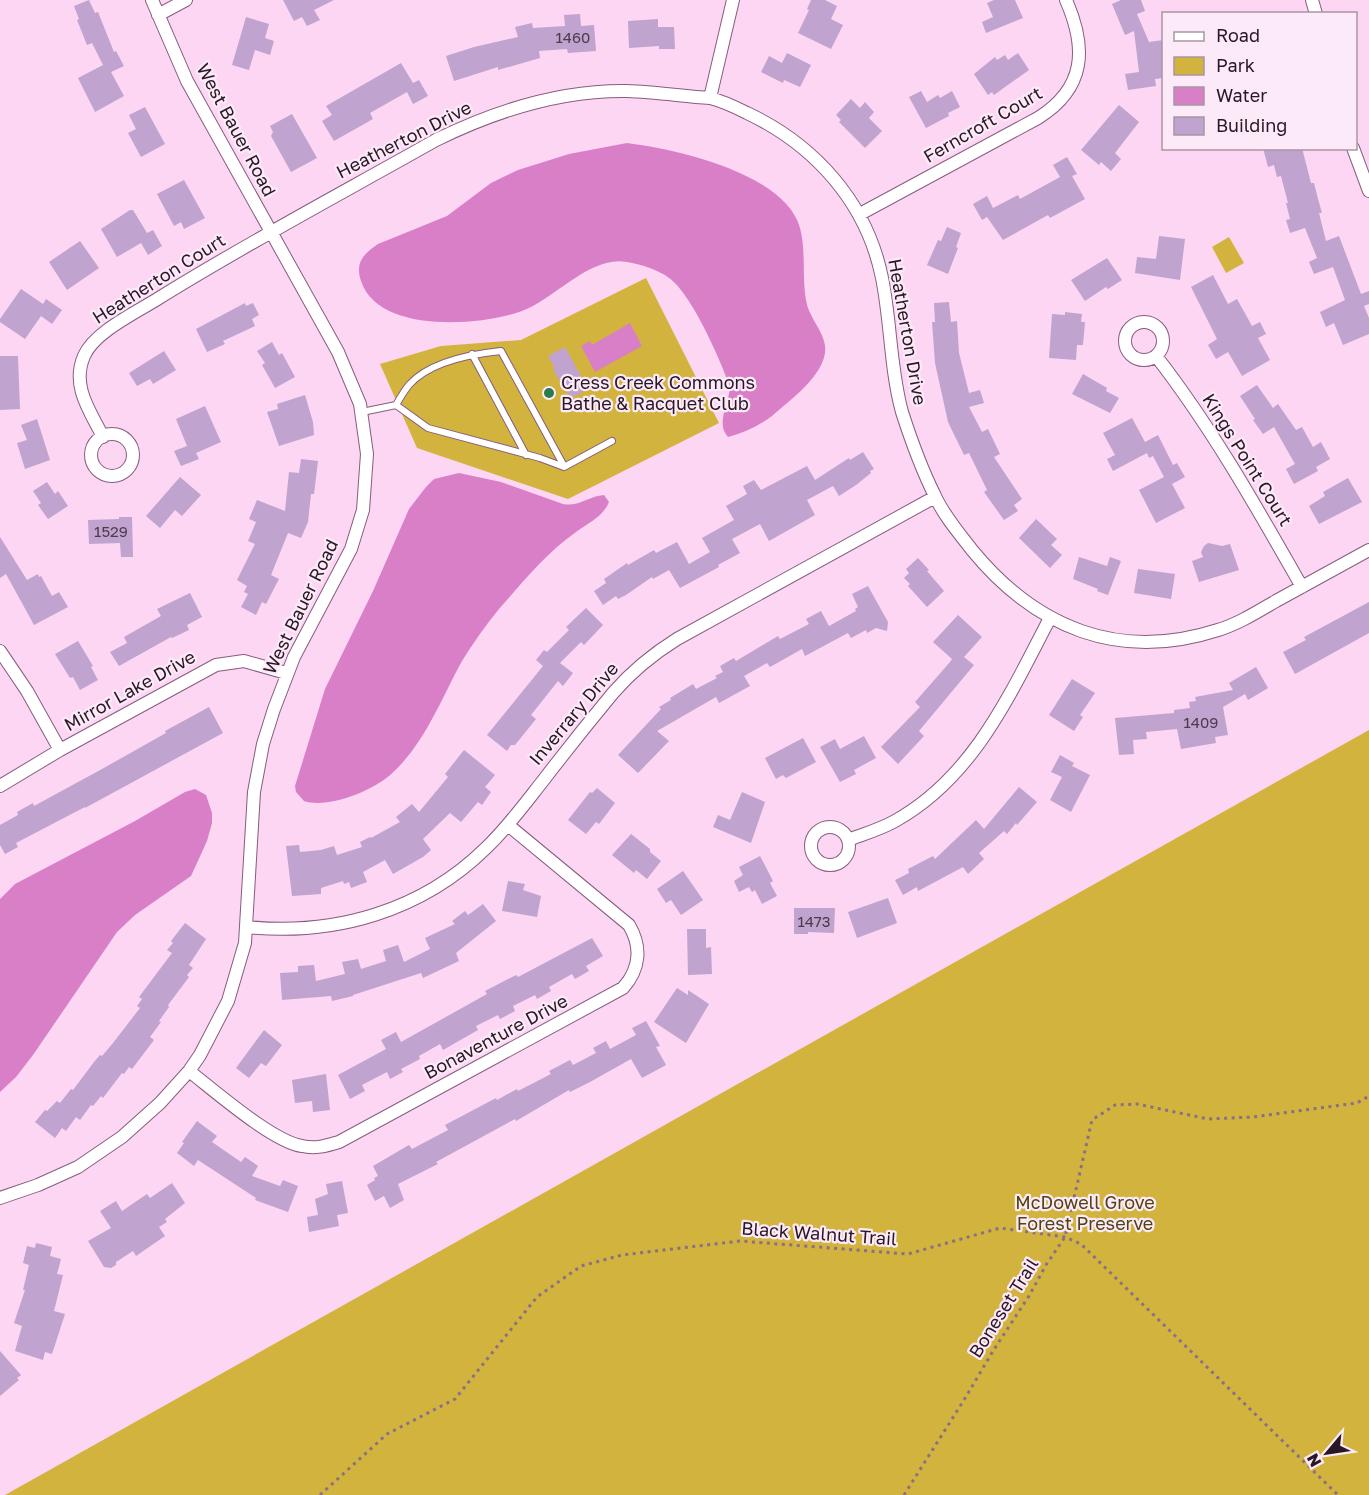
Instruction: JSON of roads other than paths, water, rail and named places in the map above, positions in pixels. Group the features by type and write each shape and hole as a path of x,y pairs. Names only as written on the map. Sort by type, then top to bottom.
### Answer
{"street":[{"name":"West Bauer Road","path":"0,1198 38,1185 87,1161 122,1137 160,1103 189,1071 228,1001 241,958 247,927 249,844 254,792 263,744 286,673 351,549 363,510 368,454 360,404 338,352 187,81 152,0"},
{"path":"158,15 186,0"},
{"path":"710,98 733,0"},
{"name":"Ferncroft Court","path":"860,214 1038,117 1050,110 1063,97 1078,65 1080,47 1078,32 1066,0"},
{"name":"Heatherton Drive","path":"271,232 436,140 501,112 564,97 627,91 710,98 721,101 768,123 791,137 819,161 860,214 882,275 892,367 899,399 919,460 935,497 951,524 988,570 1012,592 1050,618 1088,633 1122,641 1170,641 1220,630 1243,620 1369,550"},
{"path":"1354,150 1369,191"},
{"name":"Heatherton Court","path":"103,437 82,395 80,386 79,377 87,350 95,341 127,318 271,232"},
{"name":"Kings Point Court","path":"1156,356 1210,432 1250,494 1302,587"},
{"name":"Inverrary Drive","path":"247,927 266,929 330,926 375,915 424,894 456,874 508,825 613,693 653,654 935,497"},
{"path":"848,840 895,821 922,803 961,767 999,715 1050,618"},
{"path":"0,651 27,691 60,750"},
{"name":"Mirror Lake Drive","path":"0,786 60,750 216,665 244,661 286,673"},
{"name":"Bonaventure Drive","path":"189,1071 286,1142 301,1146 324,1146 349,1137 623,988 636,968 639,954 629,925 508,825"}],"lane":[{"path":"361,412 396,405 410,384 425,371 472,354 501,351 564,467"},
{"path":"472,354 526,455"},
{"path":"396,405 428,428 540,458 564,467 612,441"}],"water":[{"path":"627,143 699,158 751,179 773,192 790,209 800,228 806,300 824,341 825,352 816,373 789,402 767,420 745,431 728,437 724,431 723,418 729,384 712,343 678,286 665,275 649,268 627,262 600,265 586,271 522,311 482,320 458,322 432,322 409,318 388,310 371,298 361,281 359,269 364,255 378,244 447,216 491,183 518,170 569,154"},
{"path":"630,323 642,346 595,372 581,346 590,341 592,345"},
{"path":"459,473 501,482 563,504 574,504 604,495 609,502 599,516 565,540 545,558 494,615 462,661 422,736 412,751 389,776 361,793 337,801 314,803 304,801 296,792 295,786 325,689 373,591 409,509 434,479"},
{"path":"195,789 206,795 212,813 212,823 207,841 191,876 135,915 117,932 33,1055 16,1077 0,1092 0,899 15,884 185,792"}],"place":[{"name":"Cress Creek Commons Bathe & Racquet Club","path":"549,393"}],"park label":[{"name":"McDowell Grove Forest Preserve","path":"1085,1213"}]}
